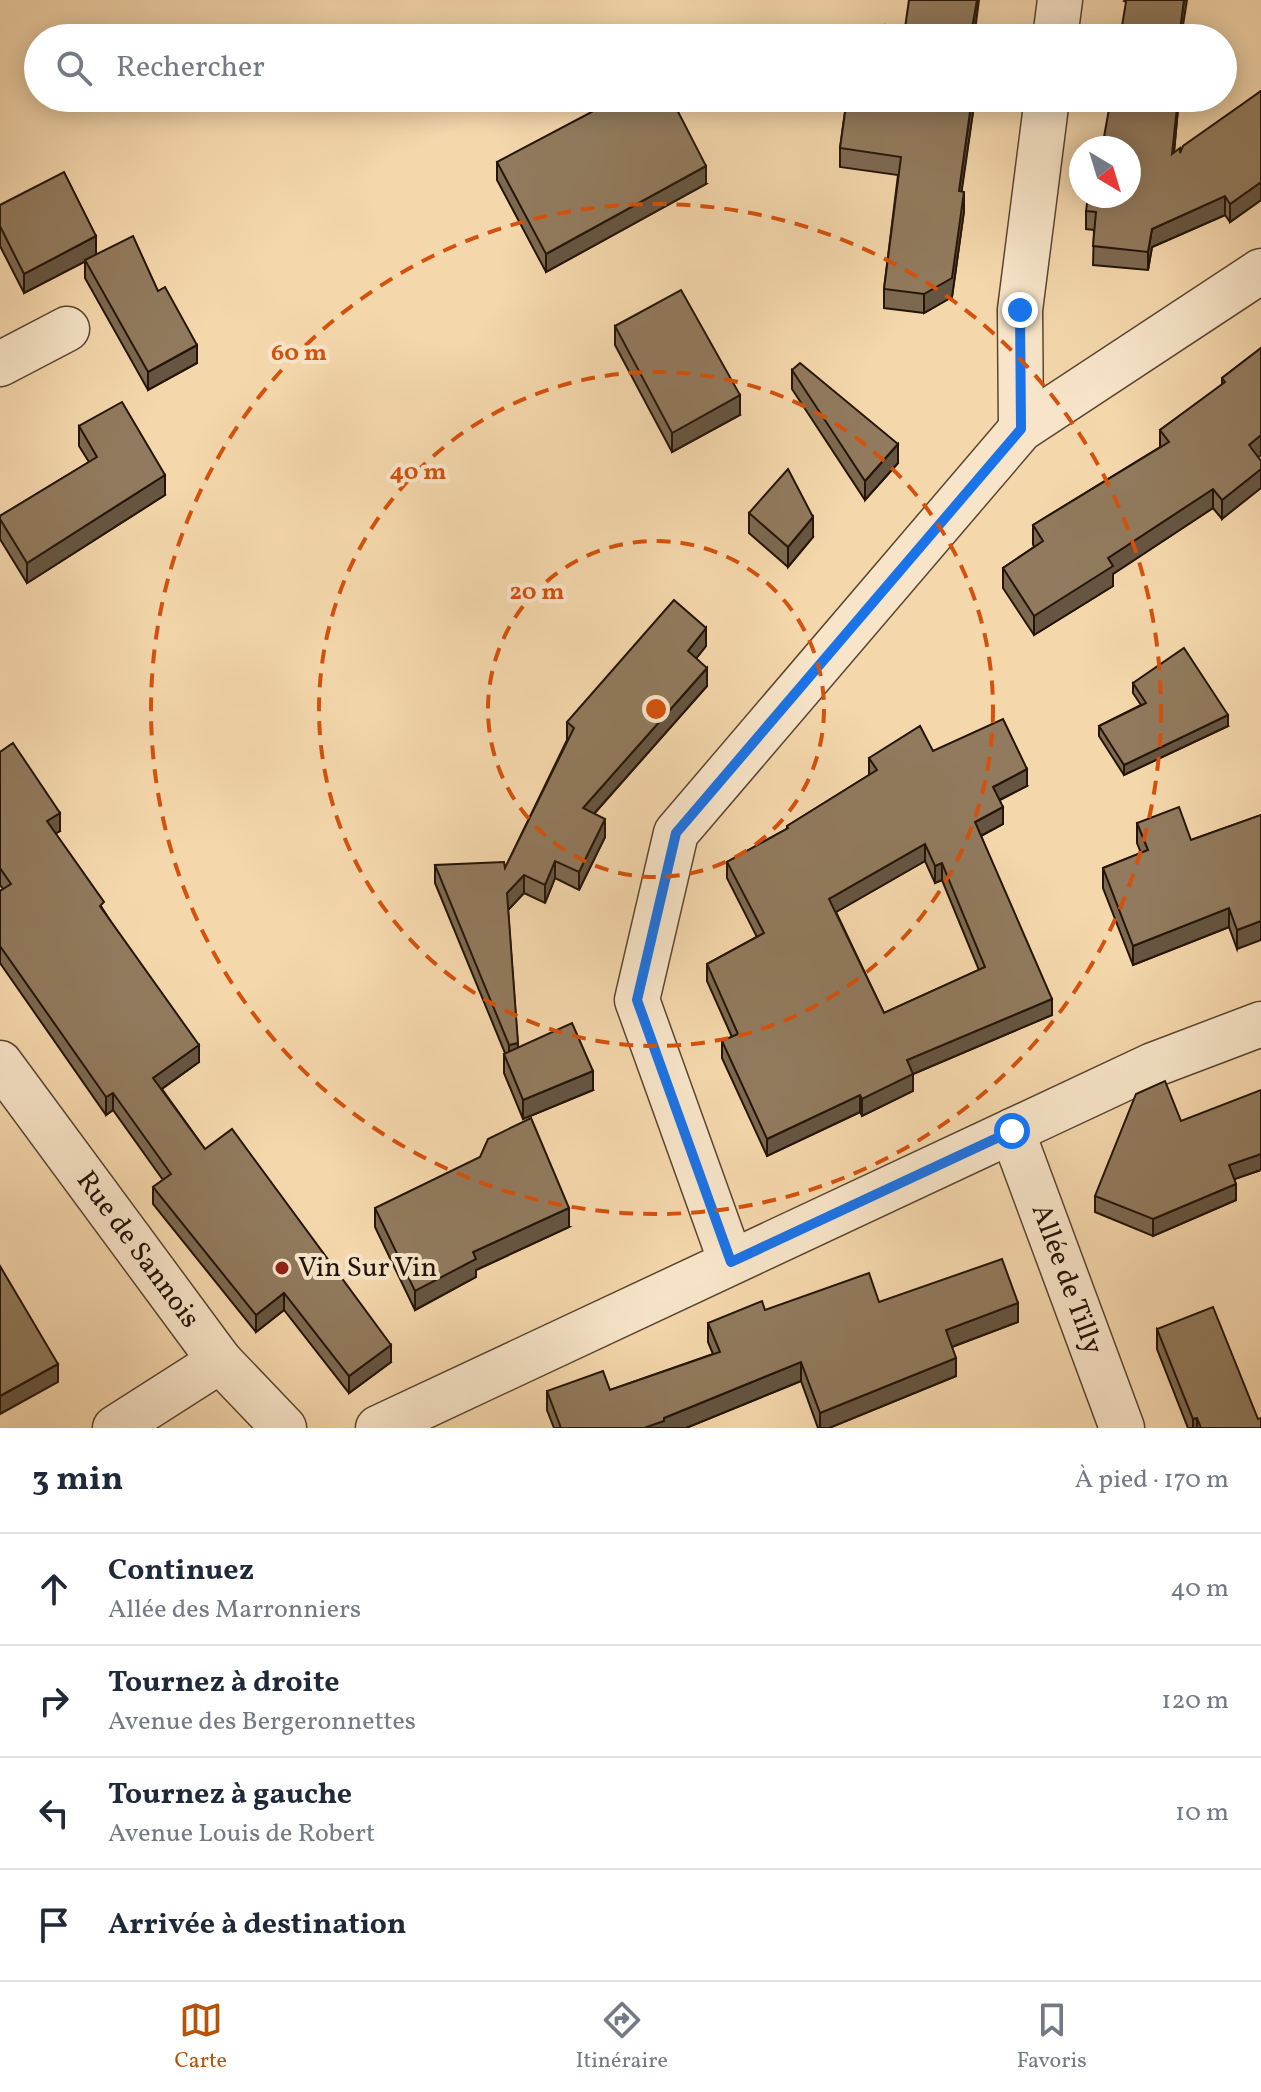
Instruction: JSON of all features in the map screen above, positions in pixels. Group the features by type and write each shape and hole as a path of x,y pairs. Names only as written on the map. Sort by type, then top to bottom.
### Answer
{"street":[{"path":"1057,24 1060,0"},
{"path":"1021,429 1020,310 1045,112"},
{"path":"731,1262 637,1000 676,833 1021,429 1261,271"},
{"path":"0,364 67,329"},
{"path":"378,1428 1153,1065 1261,1024"},
{"name":"Rue de Sannois","path":"0,1063 220,1361 284,1428"},
{"name":"Allée de Tilly","path":"1012,1131 1122,1428"},
{"path":"115,1428 220,1361"}],"building":[{"path":"909,0 977,0 973,24 906,24"},
{"path":"1184,0 1181,24 1122,24 1124,1"},
{"path":"1261,91 1261,182 1230,204 1225,196 1152,229 1148,252 1093,246 1096,212 1086,211 1086,208 1141,208 1141,136 1104,136 1108,112 1176,112 1172,154 1180,148 1180,153 1183,146 1231,112 1237,112 1237,108"},
{"path":"592,112 678,112 706,166 546,254 497,162"},
{"path":"845,112 970,112 959,191 964,192 952,278 924,294 884,289 901,157 840,148"},
{"path":"64,172 96,236 24,274 0,226 0,205"},
{"path":"133,236 158,291 165,287 197,345 148,372 85,260"},
{"path":"681,290 740,395 672,433 615,326"},
{"path":"1261,348 1261,435 1249,445 1261,461 1261,469 1222,500 1213,489 1108,558 1113,566 1034,616 1003,568 1043,541 1033,525 1169,442 1160,430 1225,382 1222,378"},
{"path":"800,363 898,444 865,481 792,370"},
{"path":"122,402 165,475 27,563 0,516 97,457 79,426"},
{"path":"788,469 813,517 788,547 749,513"},
{"path":"674,600 706,628 688,651 707,668 583,808 605,819 579,872 555,861 545,885 524,875 507,893 518,1043 509,1045 435,865 504,862 505,868 574,728 567,722"},
{"path":"1184,648 1228,715 1124,765 1099,726 1146,703 1133,683"},
{"path":"1003,719 1027,769 993,787 1003,807 975,822 1052,999 907,1060 913,1074 767,1139 722,1041 738,1034 707,964 764,933 727,862 788,828 877,770 869,758 920,726 933,751","holes":["925,844 935,866 942,863 985,967 884,1013 829,899"]},
{"path":"13,743 60,813 47,821 104,902 100,906 199,1045 153,1078 205,1149 232,1129 391,1345 349,1376 284,1293 256,1315 153,1187 171,1174 113,1093 106,1097 0,946 0,891 11,884 0,868 0,752"},
{"path":"1179,807 1191,840 1261,815 1261,921 1237,930 1229,908 1133,946 1103,868 1148,850 1137,823"},
{"path":"572,1023 593,1071 523,1100 504,1054"},
{"path":"1165,1081 1181,1121 1261,1090 1261,1154 1229,1165 1236,1184 1153,1219 1095,1196 1136,1094"},
{"path":"531,1118 569,1208 473,1252 476,1259 415,1291 375,1208 480,1157 488,1139"},
{"path":"1002,1259 1018,1303 946,1330 956,1358 820,1413 801,1362 644,1428 561,1428 547,1391 603,1371 610,1390 720,1352 708,1323 762,1301 765,1310 869,1273 879,1302"},
{"path":"0,1266 58,1364 0,1396"},
{"path":"1213,1307 1258,1419 1261,1418 1261,1428 1201,1428 1197,1418 1193,1419 1157,1329"}],"place":[{"name":"Vin Sur Vin","path":"282,1268"}],"route":[{"path":"1012,1131 731,1262 637,1000 676,833 1021,429 1020,310"}]}
